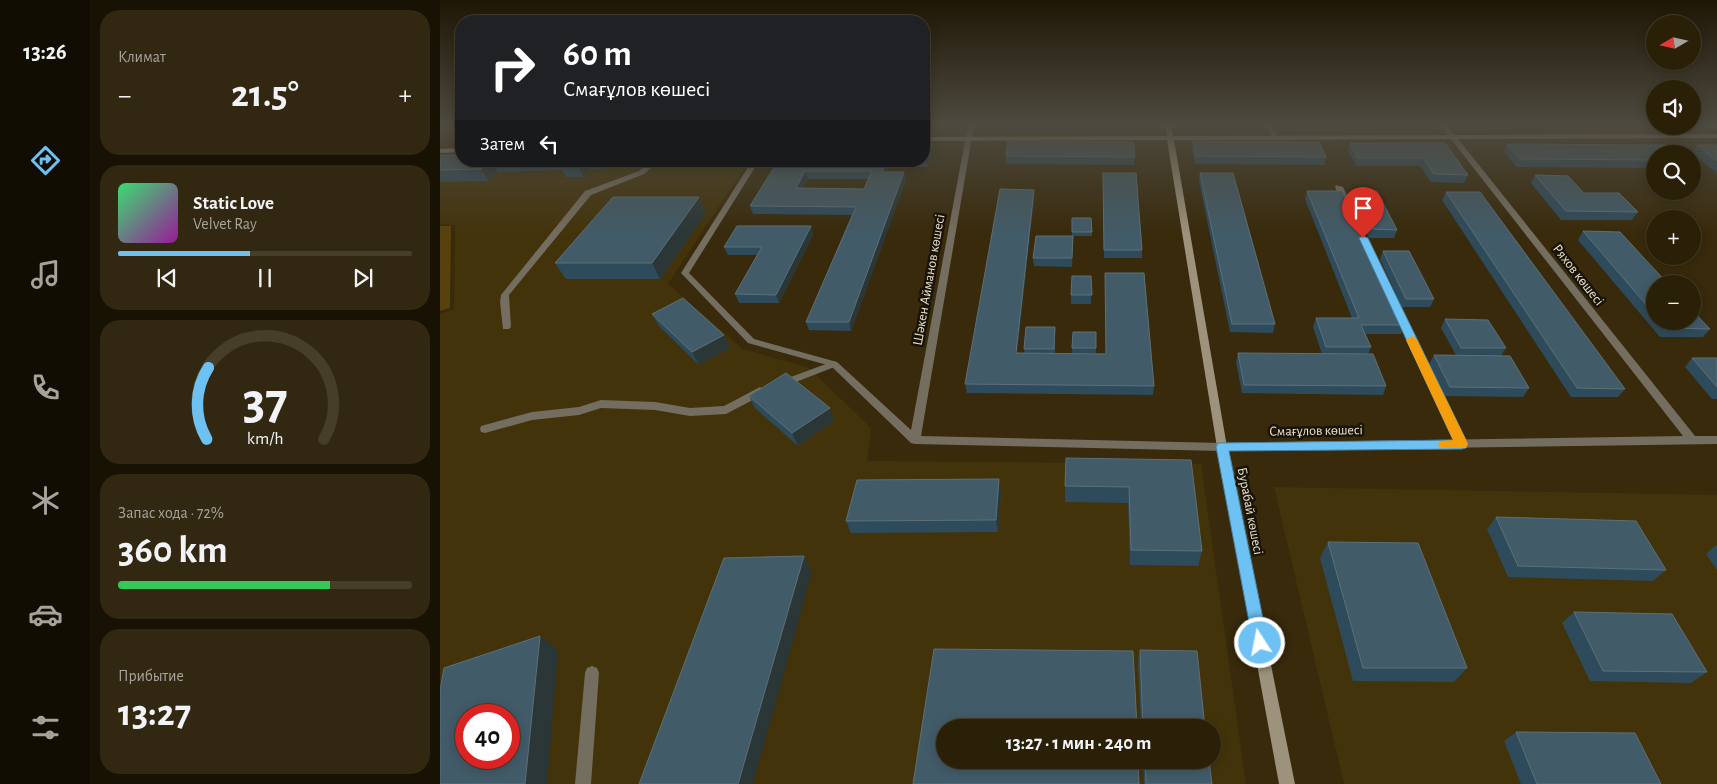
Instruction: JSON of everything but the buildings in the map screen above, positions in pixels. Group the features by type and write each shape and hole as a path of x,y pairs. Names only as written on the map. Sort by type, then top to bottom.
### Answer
{"main road":[{"name":"Бурабай көшесі","path":"1174,162 1222,447 1287,784"}],"street":[{"name":"Шәкен Айманов көшесі","path":"915,440 964,162"},
{"name":"Ряхов көшесі","path":"1471,162 1692,440"},
{"path":"506,327 504,302 511,286 588,193 600,186 642,173 649,167"},
{"path":"752,167 685,273 751,341 834,364 915,440"},
{"path":"1339,187 1352,214"},
{"path":"1394,302 1462,444"},
{"path":"485,429 532,416 579,411 602,404 655,406 690,412 726,410 755,393 834,364"},
{"name":"Смағұлов көшесі","path":"915,440 1222,447 1717,440"},
{"path":"583,784 592,673"}],"shaded area":[{"path":"455,163 455,167 745,167 668,284 743,349 809,368 871,428 867,461 1201,464 1246,784 440,784 456,685 440,690 440,314 454,309 455,225 440,224 440,164"},
{"path":"440,226 451,226 450,308 440,311"},
{"path":"1274,487 1717,495 1717,784 1344,784"}],"slow traffic":[{"path":"1412,340 1462,444 1444,445"}],"route":[{"path":"1260,643 1222,447 1462,444 1363,238"}]}
